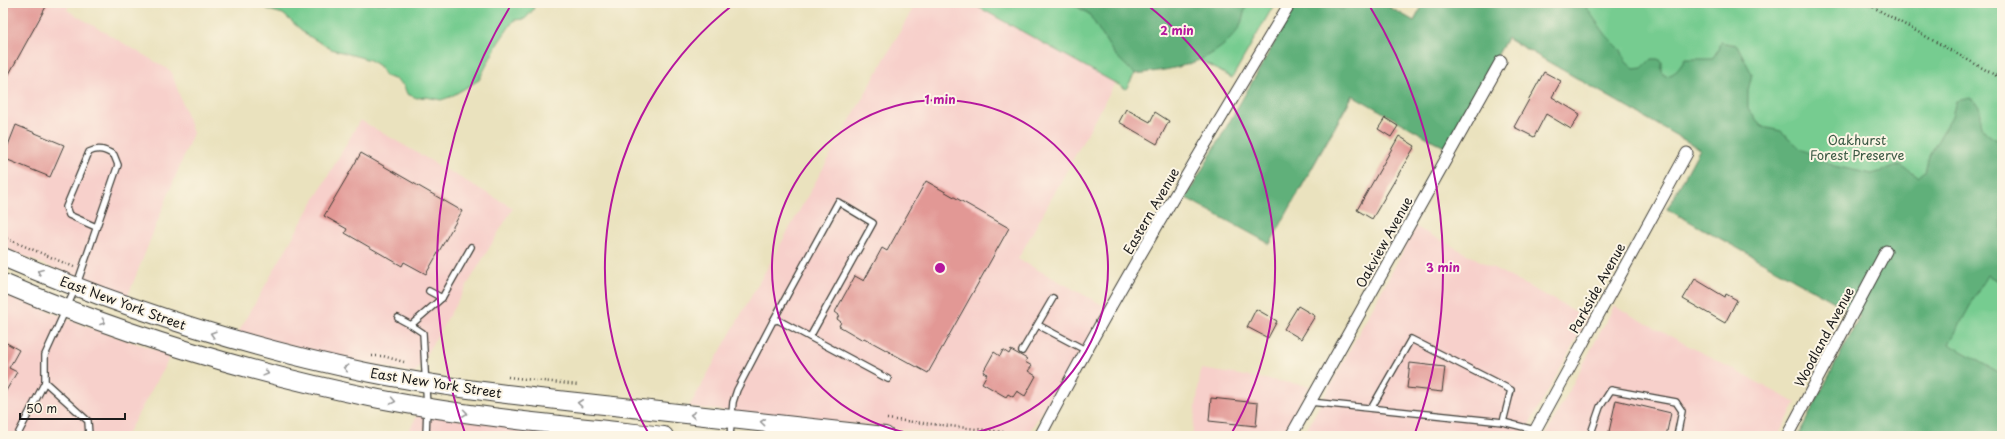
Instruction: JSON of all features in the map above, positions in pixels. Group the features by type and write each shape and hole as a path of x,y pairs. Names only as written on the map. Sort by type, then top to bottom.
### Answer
{"main road":[{"name":"East New York Street","path":"3,257 76,287 163,318 246,343 353,369 426,382 731,428 885,436"},
{"name":"East New York Street","path":"3,283 66,309 163,343 273,375 427,407 535,423 664,436"}],"street":[{"name":"Eastern Avenue","path":"1040,436 1087,350 1210,136 1290,3"},
{"name":"Oakview Avenue","path":"1291,436 1500,61"},
{"name":"Parkside Avenue","path":"1534,433 1687,153"},
{"name":"Woodland Avenue","path":"1787,436 1886,251"}],"lane":[{"path":"17,436 45,382 45,355 76,287 118,165 114,155 95,148 89,152 66,207 69,215 96,227"},
{"path":"731,428 737,390 838,202 872,223 810,336"},
{"path":"411,325 442,298 471,247"},
{"path":"429,291 442,298"},
{"path":"1022,351 1053,298"},
{"path":"398,318 423,334 427,407 426,436"},
{"path":"773,321 778,320 810,336 888,379"},
{"path":"1038,325 1087,350"},
{"path":"1372,407 1411,339 1511,390 1503,422"},
{"path":"45,382 88,421 89,436"},
{"path":"1590,436 1600,407 1611,390 1676,402 1682,410 1677,436"},
{"path":"1310,402 1372,407 1503,422 1534,433"}],"path":[{"path":"1866,3 2002,79"},
{"path":"3,237 62,262"},
{"path":"369,356 383,356 408,363"}],"shaded area":[{"path":"3,3 70,3 67,10 171,71 193,133 127,298 3,248"},
{"path":"916,3 971,3 1115,83 1018,259 1108,308 1031,429 1024,436 962,436 689,407"},
{"path":"360,120 513,208 415,373 356,361 238,333"},
{"path":"1416,227 1588,318 1523,436 1303,436"},
{"path":"3,292 91,328 171,355 126,436 3,436"},
{"path":"1614,306 1796,403 1778,436 1545,436"},
{"path":"1201,369 1310,386 1282,436 1192,436"},
{"path":"418,414 587,436 406,436"}],"green space":[{"path":"259,3 535,3 533,10 525,19 514,20 498,43 479,80 450,97 441,100 426,97 417,98 407,94 404,86 397,80 385,76 380,67 370,60 331,49 307,35 283,14 269,10"},
{"path":"971,3 1275,3 1232,78 1157,36 1126,89"},
{"path":"1071,3 1248,3 1237,31 1216,51 1203,58 1177,67 1135,74 1114,54 1089,14"},
{"name":"Oakhurst Forest Preserve","path":"1297,3 1382,3 1414,21 1424,3 2002,3 2002,436 1798,436 1860,316 1667,209 1700,149 1507,38 1446,148 1353,95 1301,188"},
{"name":"Oakhurst Forest Preserve","path":"1297,3 1329,3 1342,10 1346,3 1382,3 1414,21 1424,3 1583,3 1606,35 1621,50 1626,62 1634,69 1642,68 1651,59 1658,59 1662,62 1662,72 1665,76 1675,72 1685,59 1712,59 1718,50 1720,42 1737,45 1752,74 1748,91 1748,108 1758,123 1767,128 1781,131 1801,149 1834,166 1872,174 1901,165 1918,177 1925,171 1929,156 1952,116 1956,101 1970,98 1980,108 1983,129 2002,143 2002,283 1987,275 1949,344 2002,374 2002,436 1798,436 1860,316 1667,209 1700,149 1507,38 1446,148 1352,95 1270,244 1186,198"}],"building":[{"path":"3,3 48,3 3,85"},
{"path":"1544,72 1561,81 1552,97 1580,114 1571,129 1546,114 1534,137 1514,127"},
{"path":"1126,109 1150,122 1155,112 1169,121 1157,144 1119,122"},
{"path":"1385,118 1398,126 1391,137 1378,129"},
{"path":"16,125 64,145 50,177 3,158"},
{"path":"1399,136 1415,146 1372,219 1357,210"},
{"path":"361,153 462,211 426,274 404,262 402,266 345,233 347,229 324,216"},
{"path":"926,181 1009,228 928,373 839,326 841,322 837,319 839,315 835,312 855,276 864,281 882,248 887,251"},
{"path":"1695,279 1725,297 1726,294 1737,300 1725,323 1683,299"},
{"path":"1298,306 1315,316 1301,339 1284,329"},
{"path":"1256,309 1277,321 1268,338 1247,327"},
{"path":"3,341 19,350 9,368 17,372 3,396"},
{"path":"1003,350 1009,354 1011,350 1027,359 1025,362 1032,366 1028,371 1036,376 1025,396 1017,391 1013,397 1008,394 1006,397 982,383 987,374 983,372 994,352 1000,356"},
{"path":"1410,363 1445,367 1442,392 1407,388"},
{"path":"1211,398 1258,403 1256,426 1209,421"},
{"path":"1616,400 1671,413 1666,436 1608,436"}]}
